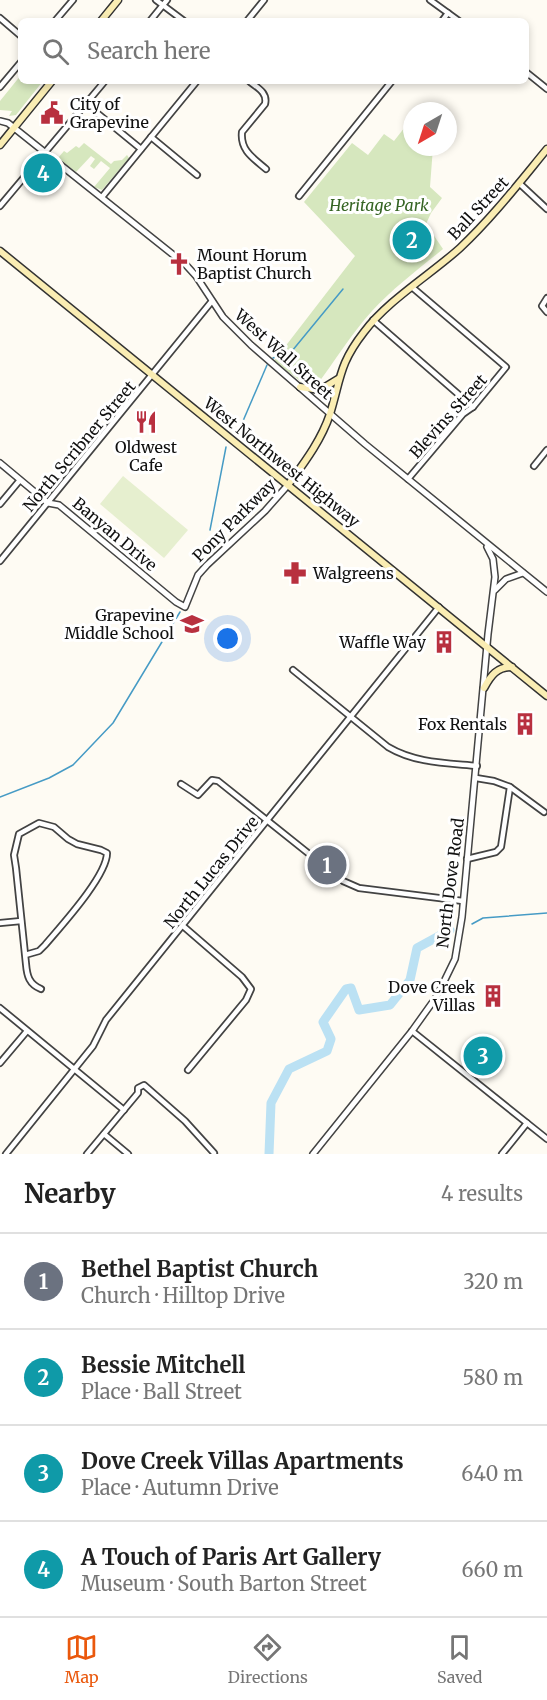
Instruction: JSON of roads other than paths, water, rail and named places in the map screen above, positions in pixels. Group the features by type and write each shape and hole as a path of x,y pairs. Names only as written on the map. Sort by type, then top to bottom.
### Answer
{"main road":[{"path":"103,18 118,0"},
{"path":"0,144 50,84"},
{"name":"Ball Street","path":"288,485 309,457 330,414 338,378 347,356 373,320 459,248 547,149"},
{"name":"West Northwest Highway","path":"0,251 439,607 487,643 547,696"},
{"path":"300,387 320,390 338,378"},
{"path":"484,688 492,674 512,667"}],"street":[{"path":"58,18 73,0"},
{"path":"156,0 180,18"},
{"path":"152,18 168,0"},
{"path":"249,18 264,0"},
{"path":"430,0 455,18"},
{"path":"444,18 448,13"},
{"path":"0,18 18,33"},
{"path":"0,87 18,66"},
{"path":"529,74 547,89"},
{"path":"0,206 103,84"},
{"path":"102,197 195,84"},
{"path":"252,84 265,95 266,99 265,104 242,132 242,143 246,152 266,169"},
{"path":"299,196 390,84"},
{"path":"86,104 141,148"},
{"name":"West Wall Street","path":"0,121 8,123 46,152 186,266 196,276 232,327 330,414 547,592"},
{"path":"151,137 197,175"},
{"path":"519,183 547,209"},
{"name":"Blevins Street","path":"408,479 506,368 413,288"},
{"path":"547,298 542,306 547,312"},
{"name":"North Scribner Street","path":"0,561 154,375 212,301"},
{"path":"373,320 473,407"},
{"path":"534,465 547,450"},
{"name":"Banyan Drive","path":"0,463 48,503 59,505 185,607"},
{"path":"0,504 20,480"},
{"name":"Pony Parkway","path":"185,607 198,575 207,564 265,511 288,485"},
{"name":"North Dove Road","path":"313,1154 412,1030 437,996 452,967 459,940 495,578 494,559 483,540"},
{"path":"493,594 506,579 523,573"},
{"name":"North Lucas Drive","path":"6,1154 93,1046 106,1020 439,607"},
{"path":"293,670 350,717 403,755 415,759 477,766"},
{"path":"476,778 510,787 544,812"},
{"path":"181,784 198,795 212,780 218,781 336,876 359,888 463,901"},
{"path":"467,859 496,852 501,848 510,787"},
{"path":"25,955 39,951 45,945 97,880 105,866 107,853 101,849 77,844 54,827 39,823 19,834 14,855 25,955 30,981 41,989"},
{"path":"0,923 21,921"},
{"path":"183,926 242,977 249,985 250,993 188,1070"},
{"path":"0,1008 124,1110"},
{"path":"0,1063 27,1030"},
{"path":"412,1030 547,1139"},
{"path":"87,1154 138,1093 140,1085 147,1087 185,1121 214,1153"},
{"path":"502,1154 527,1124"},
{"path":"104,1134 128,1154"}],"waterway":[{"path":"273,358 292,351 343,289"},
{"path":"240,428 267,365"},
{"path":"210,530 226,447"},
{"path":"0,797 49,778 73,765 113,723 180,612"},
{"path":"472,924 483,918 547,913"},
{"path":"269,1154 271,1103 289,1069 327,1051 331,1039 323,1022 346,989 351,988 359,1010 390,1005 410,980 417,948 450,930"}],"place":[{"name":"City of Grapevine","path":"52,113"},
{"name":"A Touch of Paris Art Gallery","path":"43,173"},
{"name":"Bessie Mitchell","path":"412,240"},
{"name":"Mount Horum Baptist Church","path":"179,264"},
{"name":"Oldwest Cafe","path":"146,422"},
{"name":"Walgreens","path":"295,573"},
{"name":"Grapevine Middle School","path":"192,624"},
{"name":"Waffle Way","path":"444,642"},
{"name":"Fox Rentals","path":"525,724"},
{"name":"Bethel Baptist Church","path":"327,865"},
{"name":"Dove Creek Villas","path":"493,996"},
{"name":"Dove Creek Villas Apartments","path":"483,1056"}],"park label":[{"name":"Heritage Park","path":"379,205"}]}
